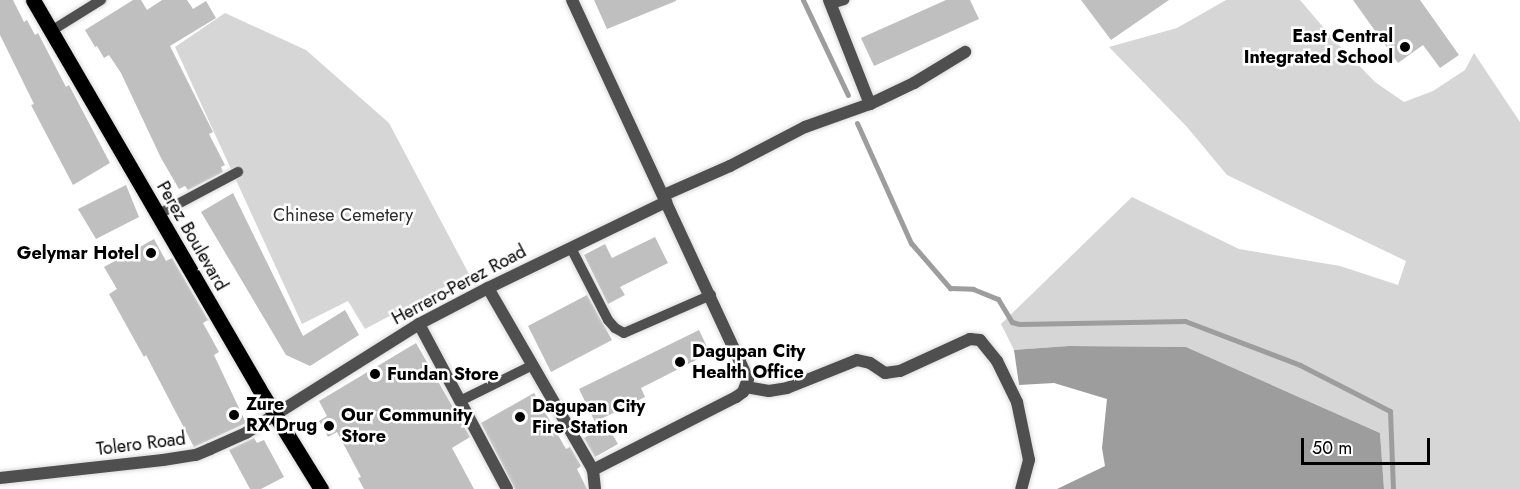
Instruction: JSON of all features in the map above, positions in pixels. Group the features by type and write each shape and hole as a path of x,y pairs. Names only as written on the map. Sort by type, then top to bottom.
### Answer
{"main road":[{"name":"Perez Boulevard","path":"33,0 157,215 321,489"}],"street":[{"path":"572,0 746,370 748,380 746,387 736,397 593,470"},
{"path":"830,2 870,104"},
{"name":"Herrero-Perez Road","path":"276,414 419,324 805,127 870,104 914,83 965,52"},
{"path":"488,288 593,470 595,489"},
{"path":"419,324 507,489"},
{"path":"746,387 769,391 787,388 856,360 870,363 885,373 900,371 970,339 980,340 997,361 1017,402 1029,460 1021,489"},
{"name":"Tolero Road","path":"0,478 196,455 246,433 276,414"}],"lane":[{"path":"51,31 101,0"},
{"path":"830,2 844,0"},
{"path":"157,215 238,172"},
{"path":"571,248 609,320 615,328 624,333 711,295"},
{"path":"460,401 533,365"}],"green space":[{"path":"1226,0 1300,0 1335,41 1375,82 1404,102 1433,91 1465,70 1474,53 1520,122 1520,489 1384,489 1380,433 1186,347 1069,346 1014,350 1001,324 1132,197 1239,249 1340,266 1398,285 1406,261 1227,175 1187,127 1109,47 1177,28"},
{"name":"Chinese Cemetery","path":"225,13 306,50 389,123 469,274 365,329 348,301 302,324 175,47"}],"shaded area":[{"path":"1069,346 1186,347 1380,433 1384,489 1057,489 1105,466 1102,448 1107,399 1054,383 1019,385 1014,350"}],"building":[{"path":"0,0 13,0 24,22 27,20 35,35 38,33 66,87 69,85 110,163 73,185 31,105 34,104 0,35"},
{"path":"133,0 141,0 147,10 162,0 187,0 193,9 206,1 216,18 170,46 213,132 209,134 225,165 221,167 223,172 188,190 185,186 179,189 161,158 121,73 109,55 104,58 85,30"},
{"path":"594,0 676,0 676,1 607,29"},
{"path":"946,0 970,0 979,19 874,66 861,38"},
{"path":"1081,0 1169,0 1111,40"},
{"path":"1353,0 1420,0 1459,55 1440,68 1423,45 1398,63"},
{"path":"126,185 139,217 96,239 78,209"},
{"path":"233,193 303,336 345,310 359,335 310,366 286,355 201,212"},
{"path":"655,237 668,263 620,287 625,295 608,304 584,255 605,244 612,258"},
{"path":"154,239 166,261 172,258 208,320 203,323 219,352 214,355 246,423 194,447 146,355 144,357 109,294 117,289 104,267"},
{"path":"587,295 612,340 551,372 528,326"},
{"path":"699,330 710,353 641,388 645,397 595,422 579,389"},
{"path":"416,343 470,437 452,448 474,489 364,489 358,478 361,477 337,432 328,437 319,421 327,416 319,401"},
{"path":"534,393 566,449 570,447 581,466 577,469 587,489 515,489 481,423"},
{"path":"607,425 618,444 595,457 584,438"},
{"path":"254,438 257,443 264,440 284,477 261,489 250,489 229,450"}],"waterway":[{"path":"803,0 848,95"},
{"path":"857,123 911,243 950,288 973,289 998,299 1012,322 1019,324 1185,321 1300,365 1390,411 1393,489"}],"place":[{"name":"East Central Integrated School","path":"1405,47"},
{"name":"Gelymar Hotel","path":"151,253"},
{"name":"Dagupan City Health Office","path":"680,362"},
{"name":"Fundan Store","path":"375,374"},
{"name":"Zure RX Drug","path":"234,415"},
{"name":"Dagupan City Fire Station","path":"520,417"},
{"name":"Our Community Store","path":"329,426"}]}
